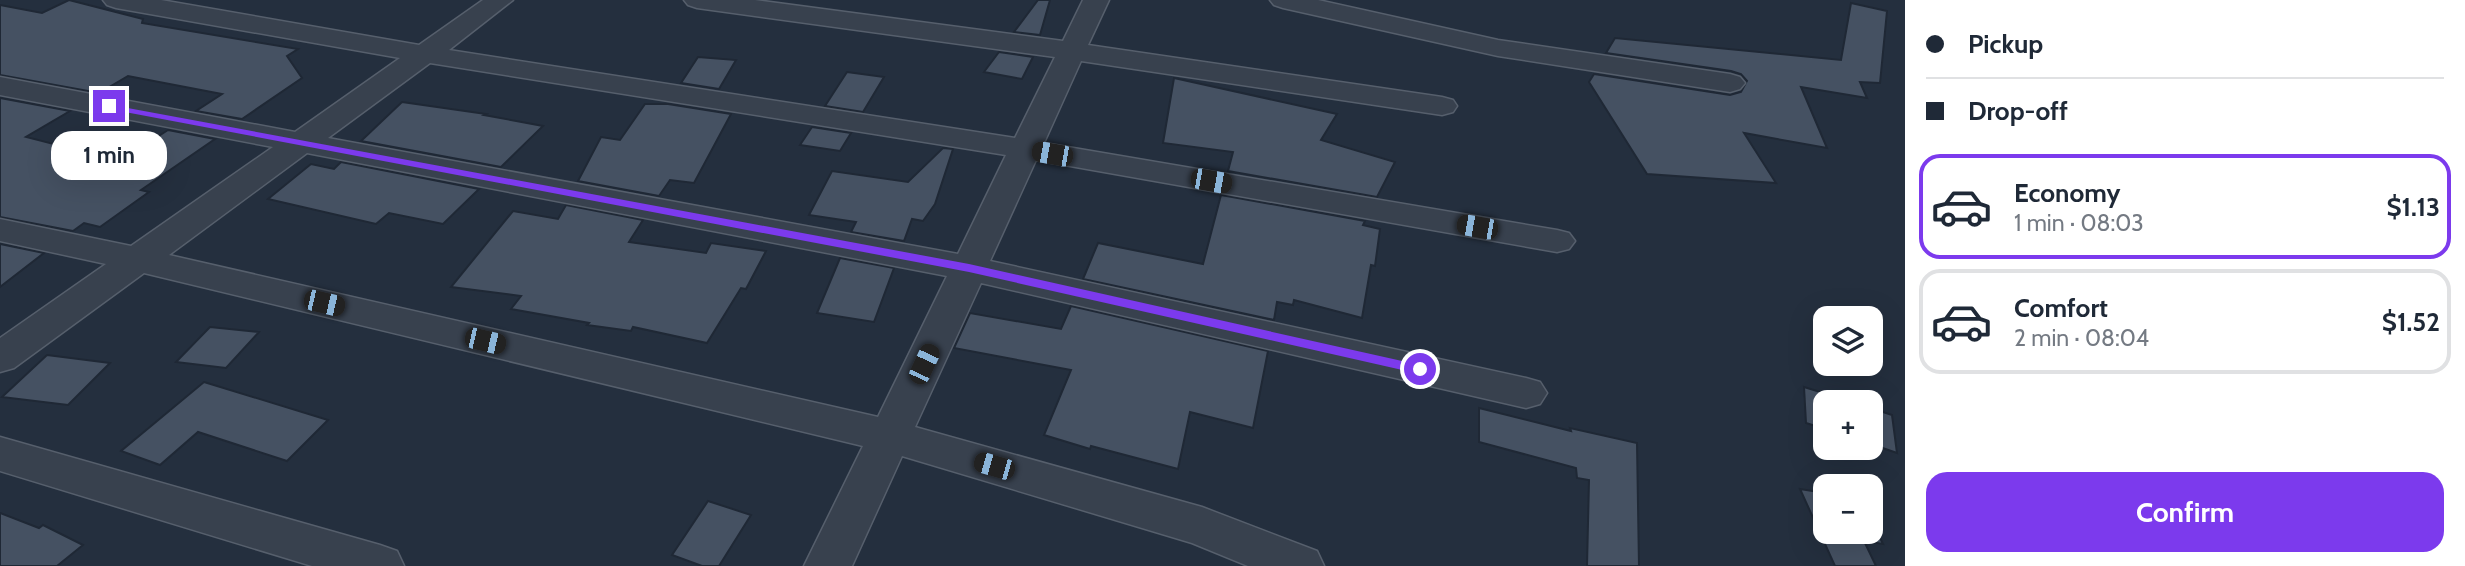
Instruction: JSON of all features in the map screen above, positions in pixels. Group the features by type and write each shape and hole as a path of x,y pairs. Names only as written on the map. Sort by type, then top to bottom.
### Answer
{"street":[{"path":"116,0 424,54 1025,149 1557,241"},
{"path":"0,358 135,258 500,0"},
{"path":"697,0 1072,51 1442,106"},
{"path":"828,566 1096,0"},
{"path":"1283,0 1499,48 1730,83"},
{"path":"0,86 969,268 1526,393"},
{"path":"0,230 135,258 890,436 1202,526 1300,566"},
{"path":"0,454 380,566"}],"building":[{"path":"69,0 143,19 142,23 298,49 287,56 302,78 242,119 196,111 222,94 128,76 99,93 0,75 0,5 42,13"},
{"path":"1038,0 1050,0 1040,35 1014,32"},
{"path":"1851,3 1887,11 1880,83 1860,82 1867,98 1801,87 1827,148 1744,133 1776,183 1647,174 1589,82 1594,74 1730,95 1741,92 1747,81 1741,74 1731,71 1606,53 1615,38 1841,60"},
{"path":"999,52 1033,57 1022,79 984,72"},
{"path":"698,57 736,60 719,89 681,83"},
{"path":"847,72 884,77 863,112 825,106"},
{"path":"1174,78 1337,114 1321,140 1395,162 1377,197 1228,171 1233,152 1163,143"},
{"path":"0,98 70,111 26,137 120,161 168,130 215,139 141,190 149,192 100,227 84,223 73,231 0,217"},
{"path":"402,102 486,114 484,115 543,126 501,167 361,141"},
{"path":"645,104 668,104 731,114 694,183 670,180 659,196 578,181 601,137 620,140"},
{"path":"812,127 851,133 840,151 800,145"},
{"path":"943,148 953,149 935,204 923,221 912,219 904,241 851,232 856,222 809,215 832,171 908,182"},
{"path":"341,162 479,189 443,224 389,213 376,224 268,199 311,164 334,169"},
{"path":"1221,195 1365,221 1363,225 1380,229 1375,266 1371,265 1362,318 1294,300 1293,305 1277,302 1274,320 1083,279 1098,243 1203,264"},
{"path":"566,205 643,220 629,242 706,253 711,243 766,251 746,289 741,288 707,343 633,327 631,331 587,325 589,323 511,309 521,296 451,287 513,211 558,219"},
{"path":"0,244 44,253 0,287"},
{"path":"840,258 894,268 874,322 817,313"},
{"path":"1071,306 1268,351 1253,428 1190,412 1178,469 1091,446 1090,449 1044,435 1071,370 954,348 970,313 1061,329"},
{"path":"210,327 259,332 226,368 176,362"},
{"path":"47,355 110,363 68,405 2,397"},
{"path":"204,382 328,420 287,461 198,432 160,465 121,451"},
{"path":"1804,387 1814,390 1813,425 1806,423"},
{"path":"1479,408 1571,431 1570,428 1637,443 1639,566 1587,566 1589,480 1577,478 1576,468 1479,442"},
{"path":"1883,412 1892,415 1897,453 1883,448"},
{"path":"1800,489 1813,491 1813,518"},
{"path":"708,501 751,515 719,566 702,566 672,555"},
{"path":"0,513 39,528 43,525 83,545 57,566 0,566"},
{"path":"1825,544 1865,544 1876,566 1835,566"}],"route":[{"path":"109,106 969,268 1420,369"}]}
